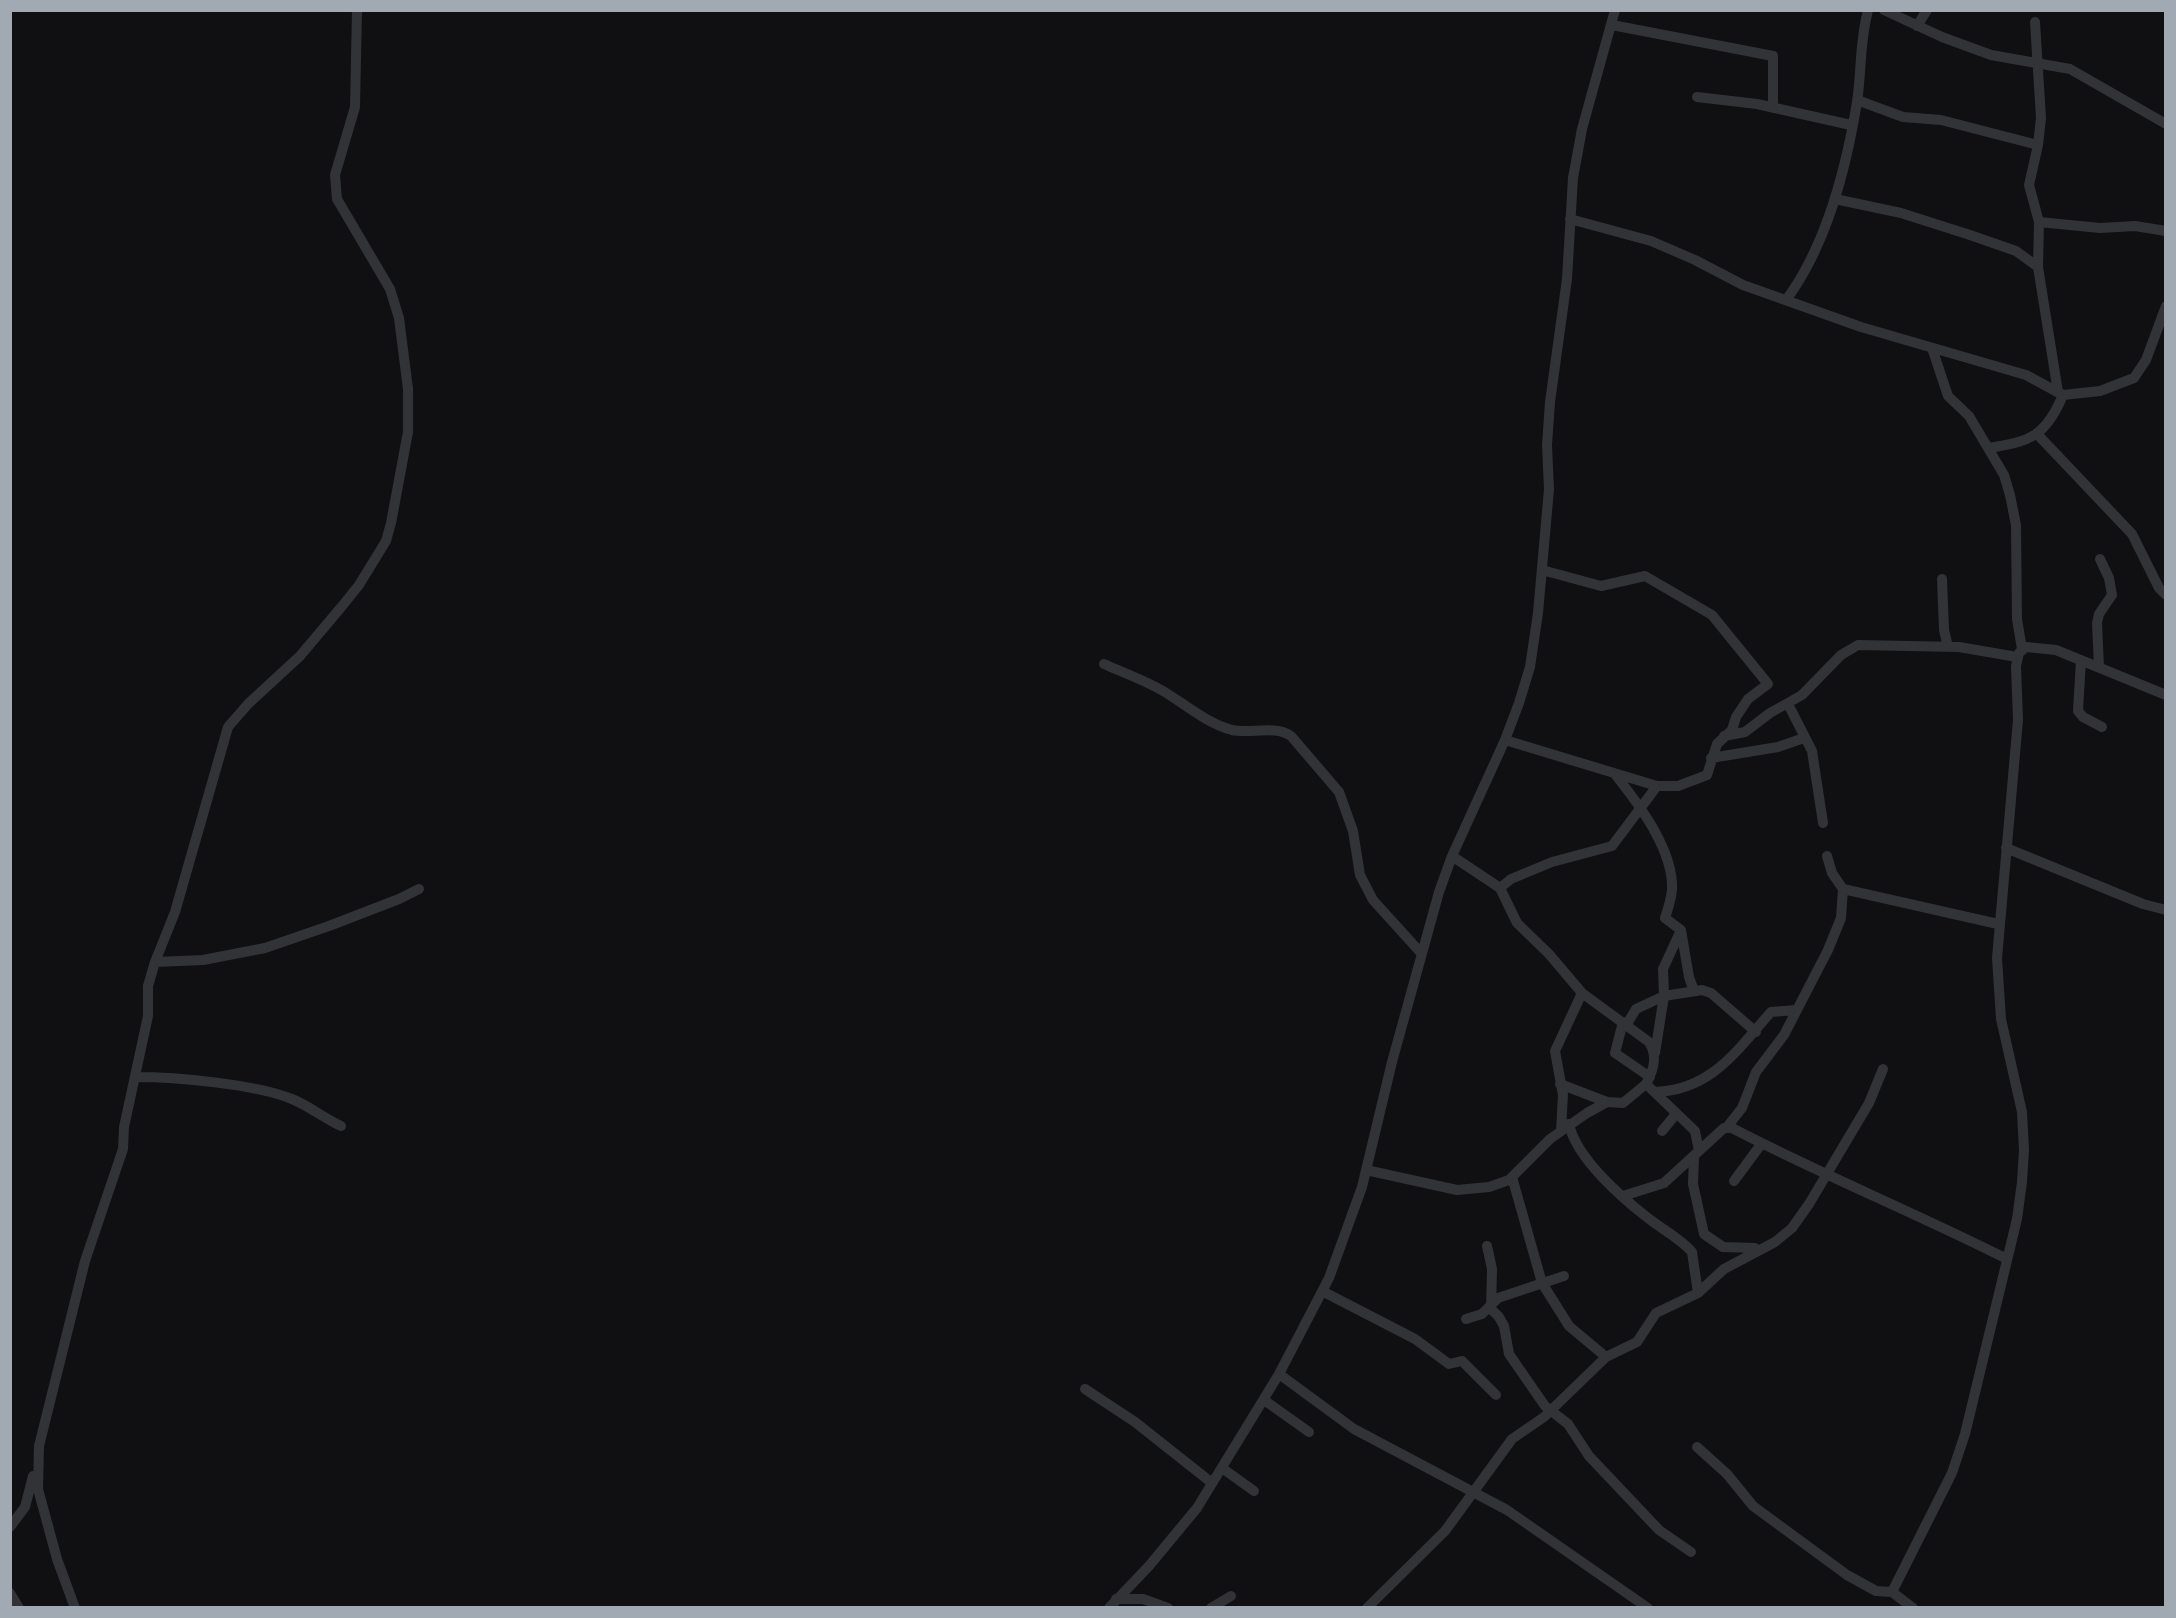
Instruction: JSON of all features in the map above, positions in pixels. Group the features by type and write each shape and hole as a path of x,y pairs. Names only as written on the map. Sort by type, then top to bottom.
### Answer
{"street":[{"path":"10,1527 25,1507 39,1455 45,1416 85,1261 123,1149 124,1126 148,1016 148,986 154,962 175,912 228,727 248,704 300,656 343,606 386,541 391,523 408,432 408,389 399,318 390,289 338,199 334,184 355,107 357,10"},
{"path":"1109,1608 1121,1598 1182,1528 1212,1484 1279,1374 1322,1291 1344,1238 1366,1170 1421,953 1452,856 1506,740 1530,667 1549,489 1547,445 1550,402 1567,279 1570,219 1582,129 1615,10"},
{"path":"1786,300 1808,264 1835,199 1857,100 1861,37 1868,10"},
{"path":"1884,10 1917,26 1991,55 2070,69 2166,124"},
{"path":"1917,26 1927,10"},
{"path":"1988,448 2018,444 2038,435 2052,418 2060,394 2038,267 2039,222 2029,184 2038,145 2041,118 2035,22"},
{"path":"1612,25 1773,56 1773,108"},
{"path":"1697,97 1711,97 1773,108 1851,125"},
{"path":"1857,100 1903,117 1941,120 2038,145"},
{"path":"1835,199 1901,213 1970,235 2016,251 2038,267"},
{"path":"1570,219 1651,241 1695,260 1743,285 1932,348 2026,375 2060,394 2100,392 2134,378 2146,360 2166,306"},
{"path":"2039,222 2100,228 2135,226 2166,231"},
{"path":"1892,1592 1952,1473 1965,1434 2017,1219 2024,1150 2019,1092 2001,1019 1997,988 1998,924 2012,813 2018,720 2020,653 2014,511 2004,475 1969,416 1948,396 1932,348"},
{"path":"2038,435 2132,534 2159,588 2166,595"},
{"path":"2098,667 2097,623 2099,614 2112,595 2109,578 2100,559"},
{"path":"1506,740 1657,786 1678,786 1706,777 1710,768 1710,758 1724,736 1732,730 1736,717 1748,699 1768,684 1712,615 1645,576 1601,586 1542,570"},
{"path":"1942,579 1944,630 1948,647"},
{"path":"1724,736 1745,732 1770,713 1788,704 1807,690 1852,647 1878,644 2020,653 2044,647 2166,695"},
{"path":"2081,660 2078,711 2083,717 2102,727"},
{"path":"1104,664 1147,682 1201,717 1224,727 1245,731 1282,732 1291,736 1339,792 1353,831 1360,875 1373,900 1421,953"},
{"path":"1788,704 1812,755 1823,823"},
{"path":"1710,758 1778,747 1804,738"},
{"path":"1614,773 1641,807 1653,828 1670,873 1672,890 1665,918 1681,930 1694,991"},
{"path":"1500,888 1511,879 1552,861 1612,846 1657,786"},
{"path":"2006,848 2143,904 2166,910"},
{"path":"1452,856 1500,888 1517,923 1542,946 1582,993 1649,1042 1655,1054"},
{"path":"1623,1196 1659,1186 1727,1127 1742,1108 1756,1072 1776,1047 1836,933 1844,908 1843,889 1832,873 1827,856"},
{"path":"154,962 202,960 265,948 399,900 418,889"},
{"path":"1843,889 1998,924"},
{"path":"1560,1084 1607,1102 1623,1103 1650,1084 1664,996 1664,962 1681,930"},
{"path":"1756,1032 1711,993 1694,991 1664,996 1636,1010 1625,1023 1615,1052 1650,1084 1698,1135 1693,1184 1704,1234 1723,1247 1761,1248"},
{"path":"1582,993 1556,1047 1555,1060 1563,1095 1565,1127 1578,1148 1623,1196 1692,1252 1698,1293"},
{"path":"1650,1084 1674,1090 1701,1080 1728,1062 1772,1011 1796,1010"},
{"path":"1371,1606 1445,1531 1512,1439 1551,1410 1606,1357 1636,1342 1656,1313 1698,1293 1724,1269 1775,1242 1792,1228 1869,1103 1883,1069"},
{"path":"135,1077 197,1082 272,1093 292,1099 341,1126"},
{"path":"1366,1170 1457,1191 1490,1187 1512,1177 1565,1127 1607,1102"},
{"path":"1662,1131 1676,1114"},
{"path":"1727,1127 1826,1175 1936,1223 2007,1259"},
{"path":"1734,1181 1762,1143"},
{"path":"1512,1177 1542,1283 1569,1326 1606,1357"},
{"path":"1487,1246 1492,1269 1490,1304 1492,1312 1499,1317 1504,1326 1509,1354 1551,1410 1568,1424 1589,1456 1659,1530 1691,1552"},
{"path":"1466,1319 1482,1314 1490,1304 1504,1295 1564,1276"},
{"path":"1322,1291 1414,1338 1449,1364 1462,1360 1496,1395"},
{"path":"1279,1374 1354,1429 1534,1527 1632,1599 1648,1608"},
{"path":"1085,1389 1135,1422 1212,1484"},
{"path":"1263,1400 1309,1432"},
{"path":"1697,1447 1727,1474 1753,1506 1854,1580 1876,1592 1892,1592 1913,1608"},
{"path":"39,1455 38,1489 57,1559 75,1608"},
{"path":"1222,1468 1254,1491"},
{"path":"10,1593 20,1608"},
{"path":"1211,1608 1231,1596"},
{"path":"1121,1598 1147,1608"},
{"path":"1121,1598 1149,1600 1168,1608"}]}
